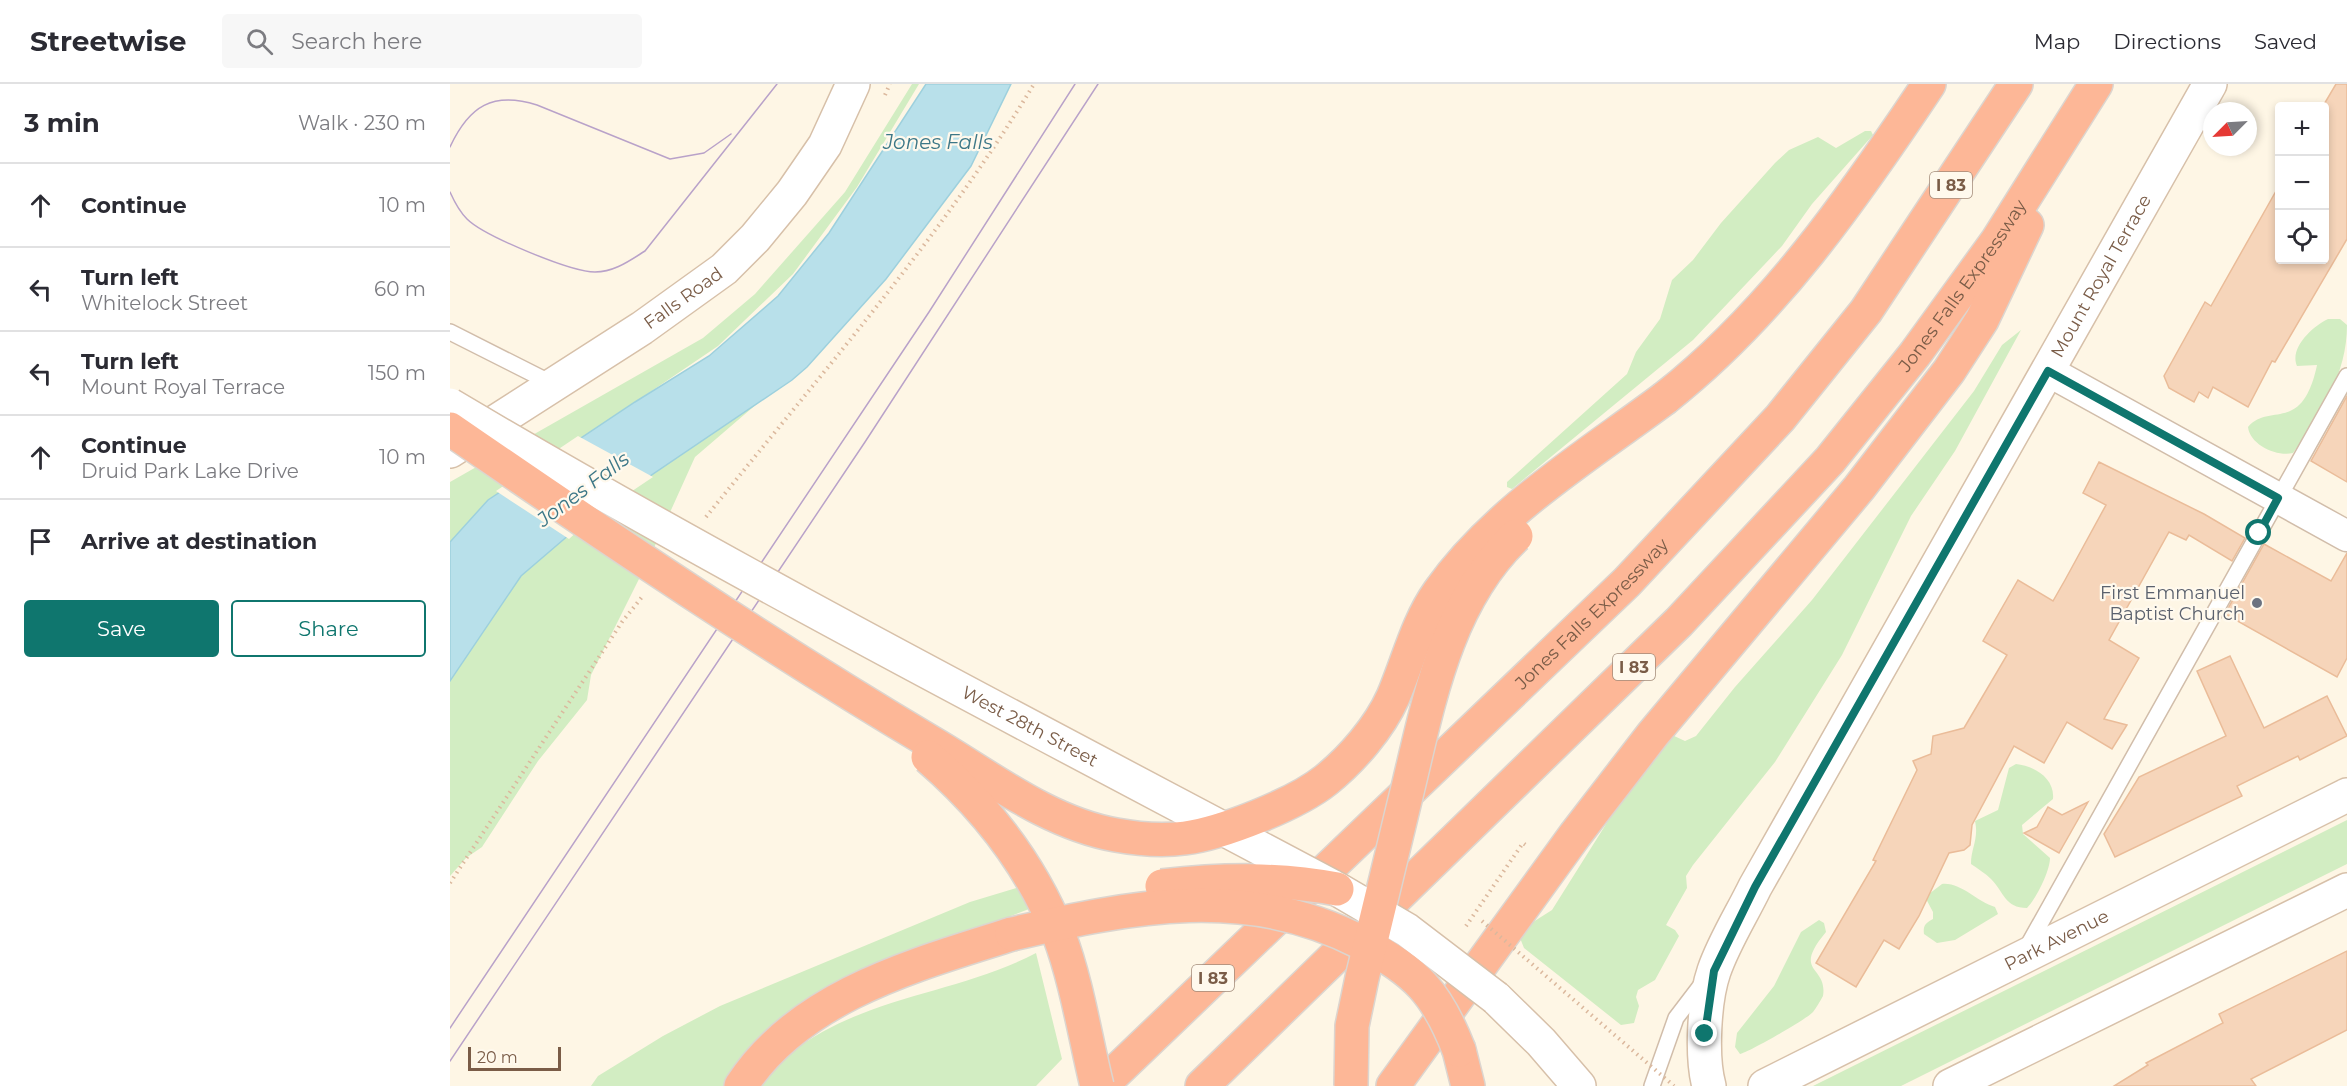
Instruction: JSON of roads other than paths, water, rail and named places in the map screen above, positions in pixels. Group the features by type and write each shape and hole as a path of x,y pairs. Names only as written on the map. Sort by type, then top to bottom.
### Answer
{"highway":[{"path":"450,429 619,545 832,683 1042,809 1080,827 1138,838 1184,838 1205,834 1294,800 1325,782 1347,760 1372,731 1391,701 1422,621 1437,594 1459,566 1503,520 1701,370 1771,299 1883,153 1929,84"},
{"name":"Jones Falls Expressway","path":"1099,1086 1627,582 1780,418 1866,311 2016,84"},
{"path":"1393,1086 1575,835 1653,734 1859,488 1949,371 1982,320 2092,91"},
{"name":"Jones Falls Expressway","path":"1202,1086 1671,631 1830,460 1915,354 1997,241 2092,91"},
{"path":"1350,1086 1352,1026 1362,978 1432,691 1460,614 1478,581 1502,549 1665,398"},
{"path":"832,683 913,744 961,786 1000,828 1021,860 1060,937 1099,1086"},
{"path":"741,1086 766,1054 797,1026 835,1001 880,980 1012,934 1063,911 1149,888 1237,879 1271,879 1337,889"},
{"path":"1012,934 1131,909 1191,905 1248,907 1304,918 1330,926 1378,951 1425,985 1446,1017 1459,1050 1468,1086"}],"street":[{"name":"Falls Road","path":"450,451 555,385 687,297 724,269 755,238 792,194 825,145 854,84"},
{"name":"Mount Royal Terrace","path":"1709,1086 1704,1068 1705,1034 1714,971 1755,887 2210,84"},
{"path":"2048,371 2347,536"},
{"name":"West 28th Street","path":"450,405 805,606 1337,889 1407,930 1496,998 1541,1042 1580,1086"},
{"name":"Park Avenue","path":"1766,1086 2347,795"},
{"path":"1950,1086 2347,890"}],"lane":[{"path":"450,332 555,385"},
{"path":"2020,959 2347,376"},
{"path":"1652,1086 1676,1018 1695,989 1714,971"}],"water":[{"name":"Jones Falls","path":"926,84 1011,84 971,166 886,279 807,367 792,380 591,516 521,576 450,681 450,542 488,500 635,402 709,356 778,296 829,233"}],"tram line":[{"path":"450,192 467,219 509,243 567,266 595,272 609,270 645,251 777,84"},
{"path":"450,1028 929,312 1075,84"},
{"path":"450,1061 865,442 1098,84"},
{"path":"450,147 465,121 474,112 495,101 508,100 537,105 670,159 704,153 731,134"}],"place":[{"name":"First Emmanuel Baptist Church","path":"2257,603"}]}
